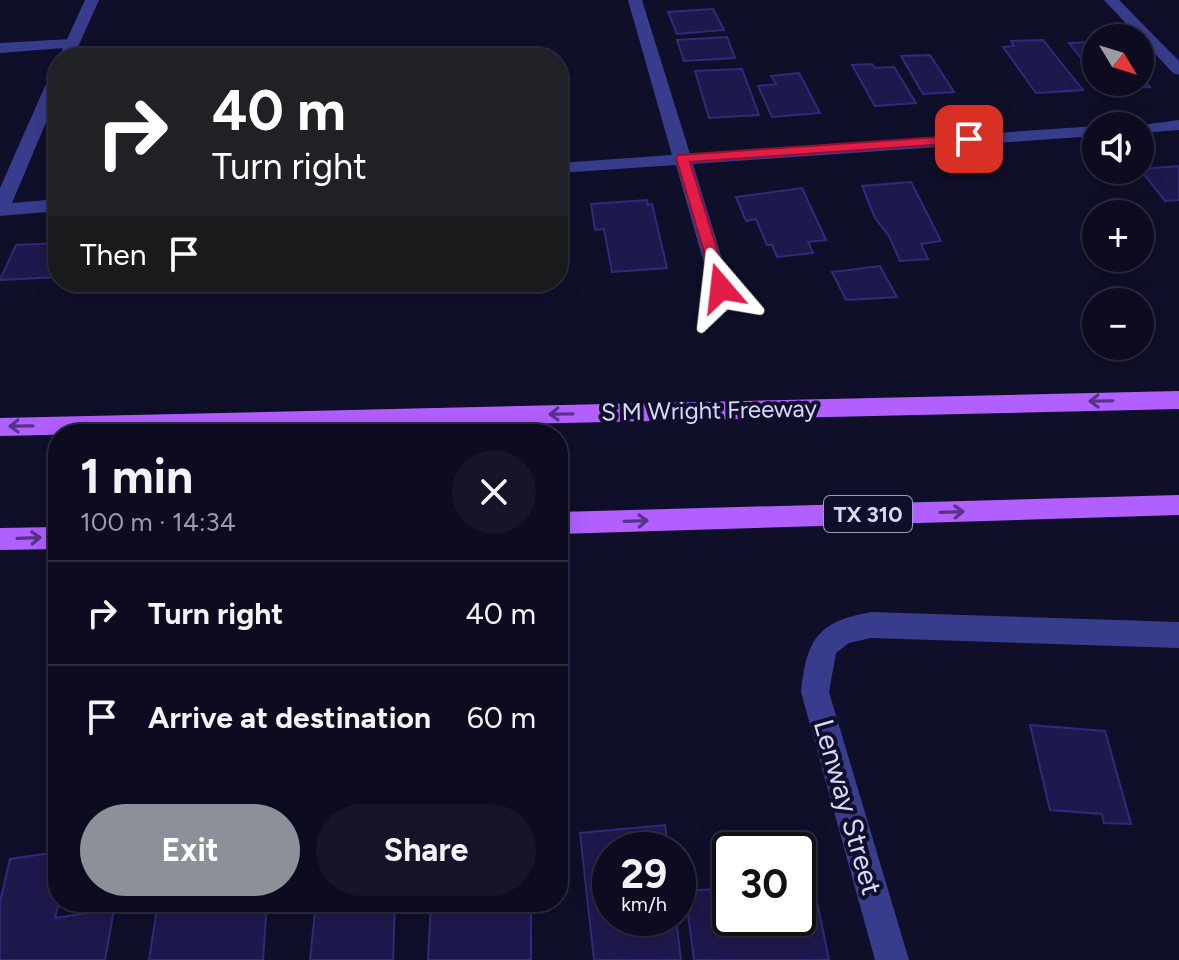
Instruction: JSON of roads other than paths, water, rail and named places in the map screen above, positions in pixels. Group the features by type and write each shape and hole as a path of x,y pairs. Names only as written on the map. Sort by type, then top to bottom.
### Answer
{"main road":[{"name":"S M Wright Freeway","path":"131,424 1179,400"},
{"name":"S M Wright Freeway","path":"0,427 48,426"},
{"name":"TX 310","path":"568,523 1179,505"},
{"path":"0,539 48,538"}],"street":[{"path":"69,48 92,0"},
{"path":"635,0 721,288"},
{"path":"1111,0 1179,70"},
{"path":"0,48 48,50"},
{"path":"48,98 0,210 48,206"},
{"path":"1154,127 1179,125"},
{"path":"568,167 1082,132"},
{"name":"Lenway Street","path":"892,960 815,692 818,653 841,629 871,625 1179,635"}]}
